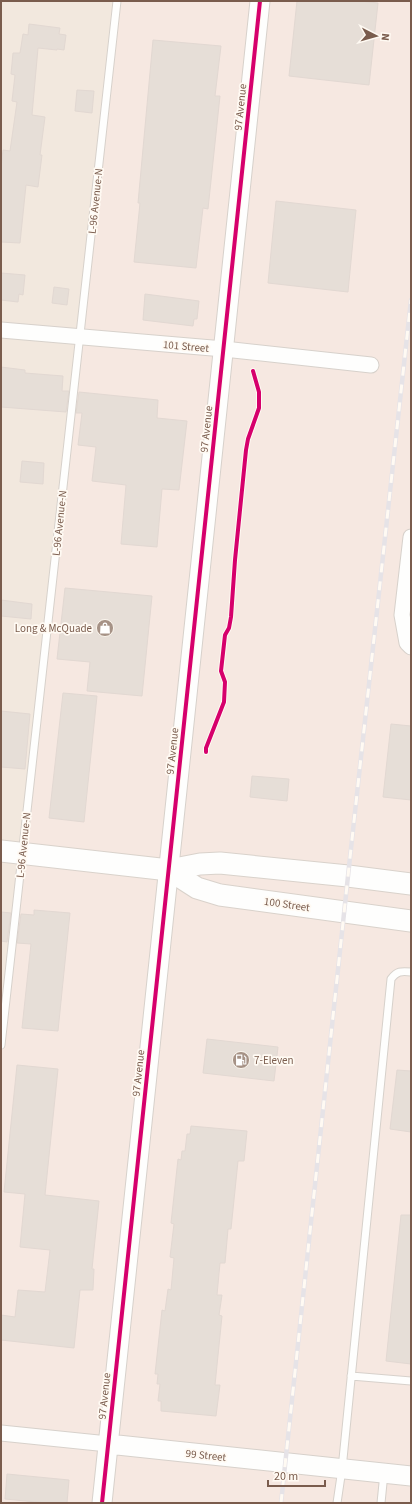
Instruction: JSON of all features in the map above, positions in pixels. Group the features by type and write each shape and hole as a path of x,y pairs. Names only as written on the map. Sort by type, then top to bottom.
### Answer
{"main road":[{"name":"100 Street","path":"1,851 169,870 200,864 220,863 411,884"},
{"name":"100 Street","path":"169,870 197,888 220,895 411,921"}],"street":[{"name":"97 Avenue","path":"102,1503 260,1"},
{"name":"101 Street","path":"1,330 224,349 371,365"},
{"path":"411,538 402,615 407,643 411,647"},
{"name":"99 Street","path":"1,1433 411,1476"}],"lane":[{"name":"L-96 Avenue-N","path":"1,1045 117,1"},
{"path":"337,1503 342,1469 391,979 396,973 401,971 411,972"},
{"path":"351,1376 411,1381"},
{"path":"381,1503 384,1473"}],"shaded area":[{"path":"1,1 114,1 1,1045"},
{"path":"114,1 411,1 411,1503 1,1503 1,1045"}],"building":[{"path":"297,1 360,1 378,3 369,85 289,76"},
{"path":"29,24 60,28 59,34 66,35 64,50 38,48 32,115 45,117 38,187 26,185 20,243 1,242 1,167 3,150 10,151 17,102 12,101 15,75 11,74 13,53 20,53 23,34 28,35"},
{"path":"153,40 221,46 215,96 220,96 208,209 203,208 196,268 134,262"},
{"path":"77,90 94,91 92,113 75,111"},
{"path":"276,201 356,210 348,292 268,283"},
{"path":"1,273 25,275 23,295 19,294 18,302 1,300"},
{"path":"54,287 69,289 67,305 52,303"},
{"path":"145,294 199,301 197,319 194,319 193,326 143,320"},
{"path":"1,367 25,370 25,373 63,376 62,391 69,391 66,412 1,407"},
{"path":"79,392 158,400 157,418 187,421 179,490 162,489 157,547 121,544 126,485 92,481 96,447 78,445 82,413 76,413"},
{"path":"22,461 44,463 43,484 20,482"},
{"name":"Long & McQuade","path":"65,588 152,596 142,696 87,691 90,662 57,659"},
{"path":"1,600 32,604 31,619 1,616"},
{"path":"63,693 97,696 84,822 49,818"},
{"path":"1,711 30,714 25,769 1,767"},
{"path":"391,724 411,726 411,800 383,797"},
{"path":"252,776 289,779 287,801 250,797"},
{"path":"34,910 70,913 58,1031 22,1028 31,944 17,943 21,914 34,915"},
{"path":"1,912 11,913 7,942 1,941"},
{"name":"7-Eleven","path":"207,1039 278,1047 274,1081 203,1073"},
{"path":"17,1065 58,1069 45,1195 99,1201 92,1269 94,1269 93,1290 80,1290 74,1348 1,1340 1,1315 15,1317 18,1290 45,1292 50,1250 20,1247 25,1194 4,1192"},
{"path":"397,1070 411,1071 411,1132 390,1129"},
{"path":"191,1126 247,1131 244,1161 238,1161 231,1229 228,1229 225,1263 220,1263 217,1295 222,1295 219,1315 222,1316 215,1385 220,1385 216,1416 161,1411 161,1401 158,1401 160,1384 157,1384 158,1374 155,1374 162,1310 165,1311 168,1289 171,1290 174,1258 170,1257 174,1224 171,1223 178,1159 181,1160 182,1151 185,1151 187,1134 190,1134"},
{"path":"401,1215 411,1215 411,1364 386,1361"},
{"path":"7,1474 69,1480 67,1503 46,1503 5,1499"}],"railway":[{"path":"281,1503 411,300"}],"cycle path":[{"path":"102,1503 260,1"},
{"path":"206,752 206,748 224,702 225,682 221,671 225,635 229,628 231,617 246,450 248,439 259,408 259,392 253,371"}],"place":[{"name":"Long & McQuade","path":"105,628"},
{"name":"7-Eleven","path":"241,1060"}]}
